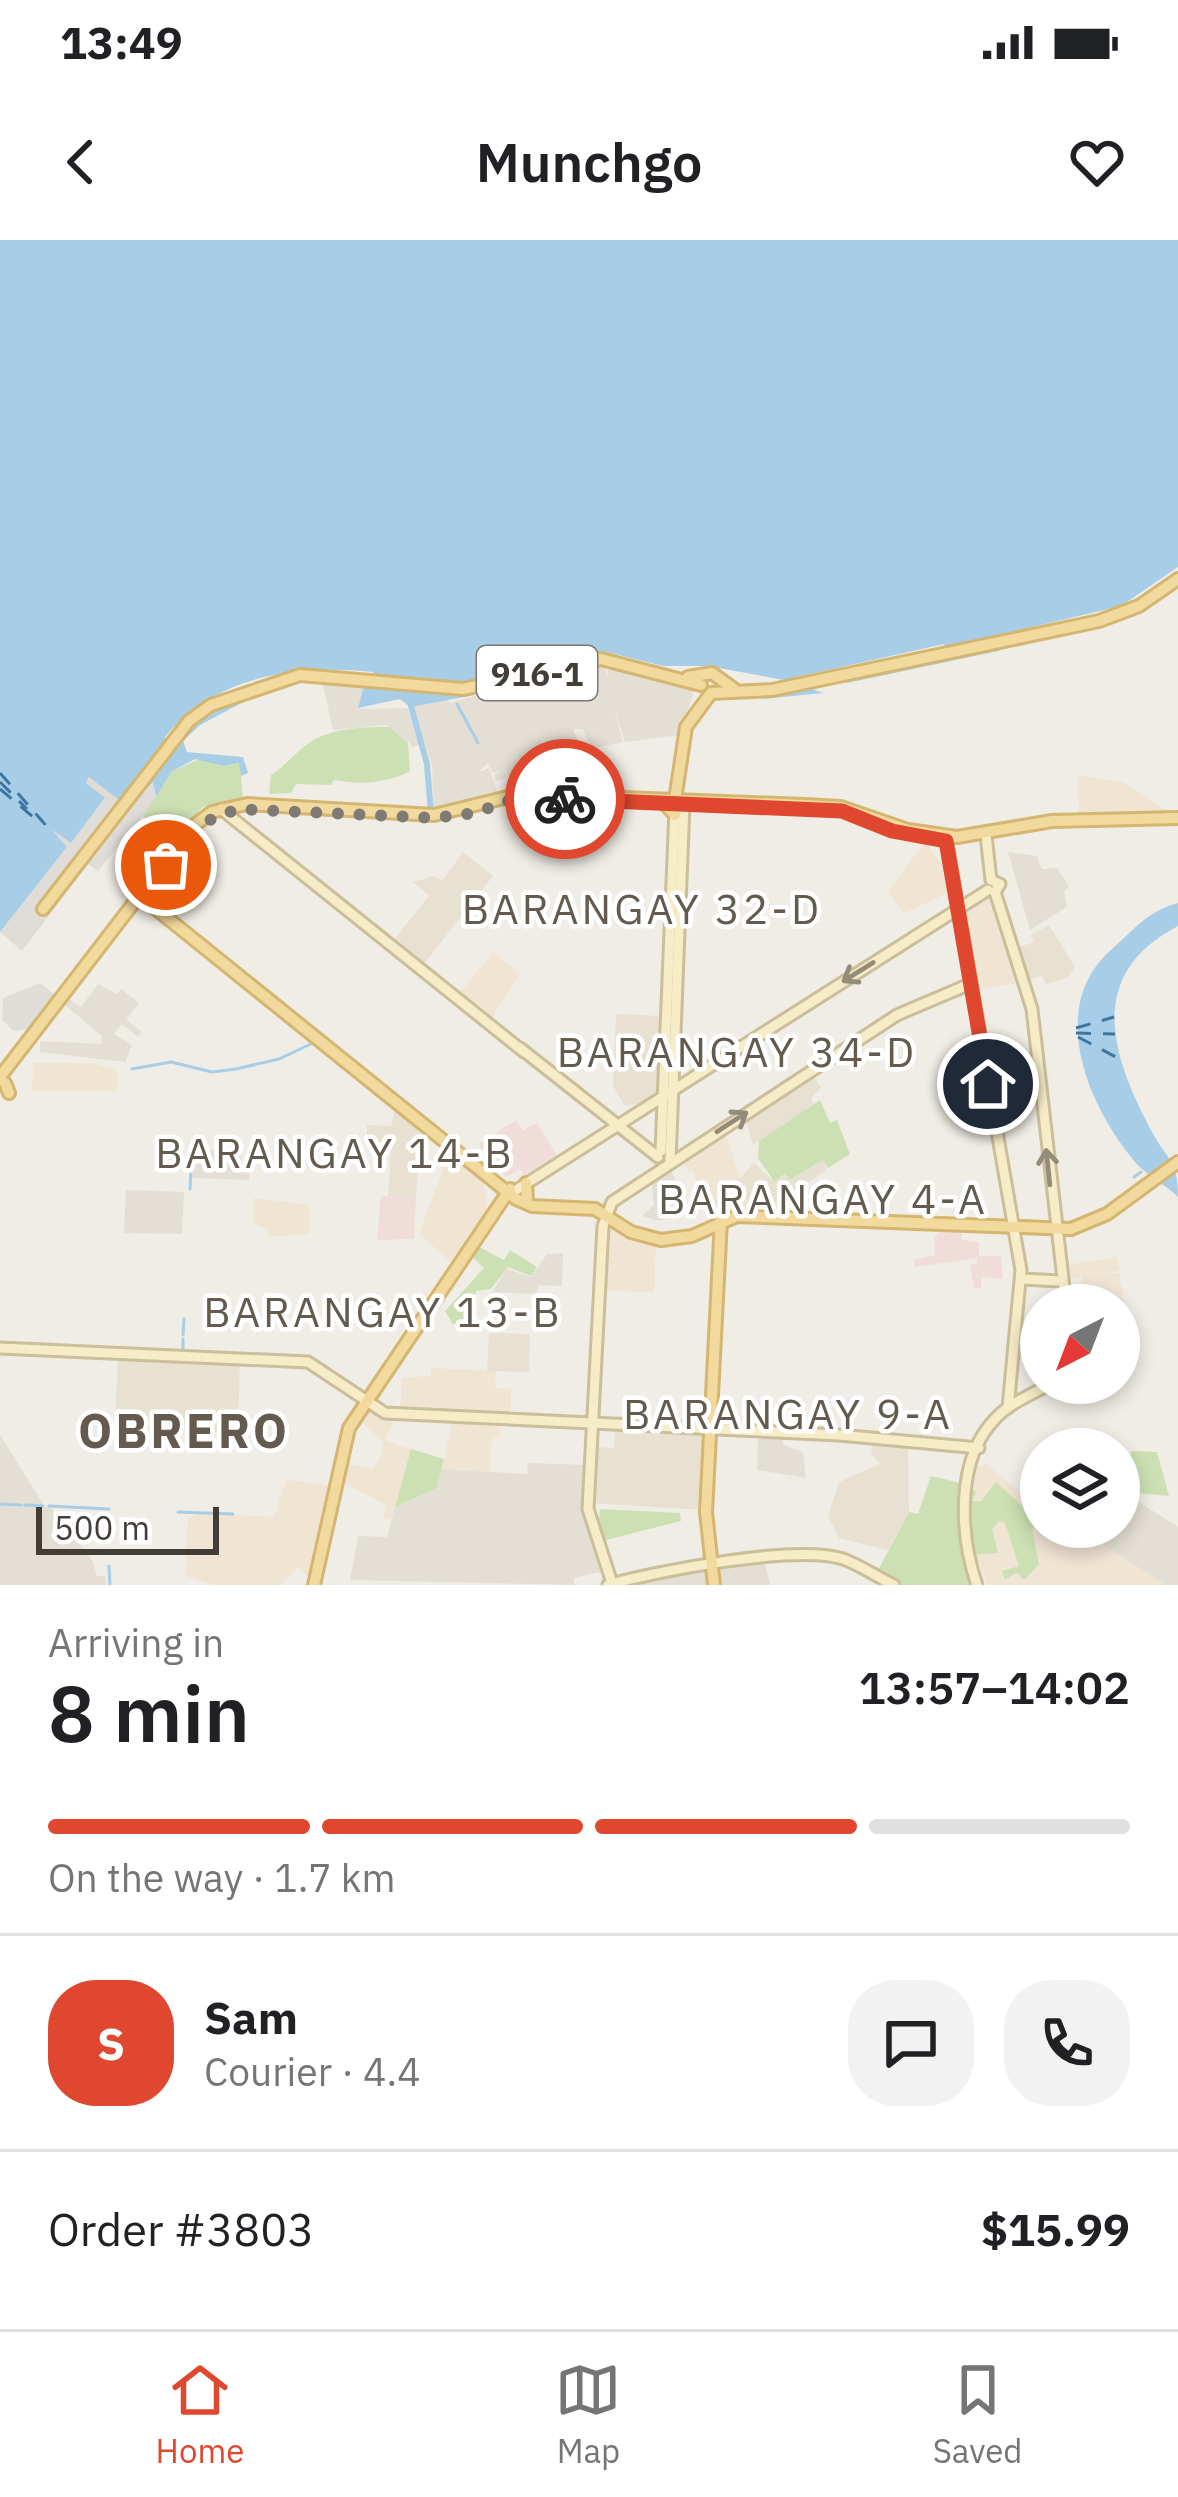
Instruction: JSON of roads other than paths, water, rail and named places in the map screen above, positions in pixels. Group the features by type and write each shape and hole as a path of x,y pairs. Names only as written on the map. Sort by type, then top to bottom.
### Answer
{"main road":[{"path":"663,1159 683,735 709,686 737,691 791,685 1108,618 1148,601 1178,579"},
{"name":"916-1","path":"43,909 171,742 202,710 275,681 319,674 469,689 596,659 709,686"},
{"path":"2,1085 194,829 235,810 434,818 475,813 520,798 679,804 842,811 892,831 946,839 986,837 1058,822 1178,818"},
{"path":"235,810 614,1127 663,1159"},
{"path":"986,837 991,887 1032,1009 1061,1284"},
{"path":"946,839 1022,1279 1008,1408"},
{"path":"314,1585 343,1447 366,1402 509,1191 991,887"},
{"path":"140,897 509,1191 534,1203 607,1215 638,1235 668,1240 692,1235 720,1218 737,1216 1054,1227 1084,1222 1175,1160"},
{"path":"894,1585 835,1557 712,1563 610,1584 588,1513 607,1215 623,1192 663,1159 897,1015 970,984"},
{"path":"509,1191 542,1170"},
{"path":"526,1183 534,1203"},
{"path":"713,1585 706,1512 720,1218"},
{"path":"1022,1279 1060,1281"},
{"path":"0,1348 308,1362 385,1413 979,1448"},
{"path":"976,1585 962,1523 979,1448 991,1423 1020,1401"}],"water":[{"path":"0,240 1178,240 1178,567 1121,606 956,645 962,656 1003,647 998,651 847,683 846,679 950,656 944,644 792,678 795,690 827,683 810,688 823,693 761,699 787,692 784,680 708,666 663,666 607,652 464,682 383,675 384,690 475,695 410,707 400,699 358,708 364,686 374,685 373,672 316,670 260,678 208,700 165,737 175,746 203,717 266,690 200,725 183,741 187,752 243,757 248,773 241,776 239,763 224,766 195,759 171,772 156,797 153,782 127,806 89,777 86,783 105,798 71,843 51,829 67,847 0,932"},
{"path":"1178,903 1178,926 1149,945 1129,967 1118,991 1115,1017 1125,1072 1174,1167 1178,1197 1135,1162 1102,1113 1081,1056 1078,1026 1081,998 1092,972 1142,922"}],"waterway":[{"path":"517,684 522,696"},
{"path":"457,704 478,743"},
{"path":"411,706 427,764 431,813"},
{"path":"132,1069 171,1062 212,1072 236,1069 279,1059 313,1043"},
{"path":"190,1189 192,1147"},
{"path":"1134,1177 1141,1172"},
{"path":"183,1335 184,1319"},
{"path":"183,1339 183,1352"},
{"path":"0,1504 21,1505"},
{"path":"25,1505 43,1506"},
{"path":"49,1506 109,1509"},
{"path":"178,1512 233,1514"},
{"path":"109,1566 110,1585"}],"district":[{"name":"BARANGAY 32-D","path":"642,908"},
{"name":"BARANGAY 34-D","path":"737,1051"},
{"name":"BARANGAY 14-B","path":"335,1152"},
{"name":"BARANGAY 4-A","path":"823,1198"},
{"name":"BARANGAY 13-B","path":"383,1311"},
{"name":"BARANGAY 9-A","path":"788,1413"},
{"name":"OBRERO","path":"184,1430"}]}
